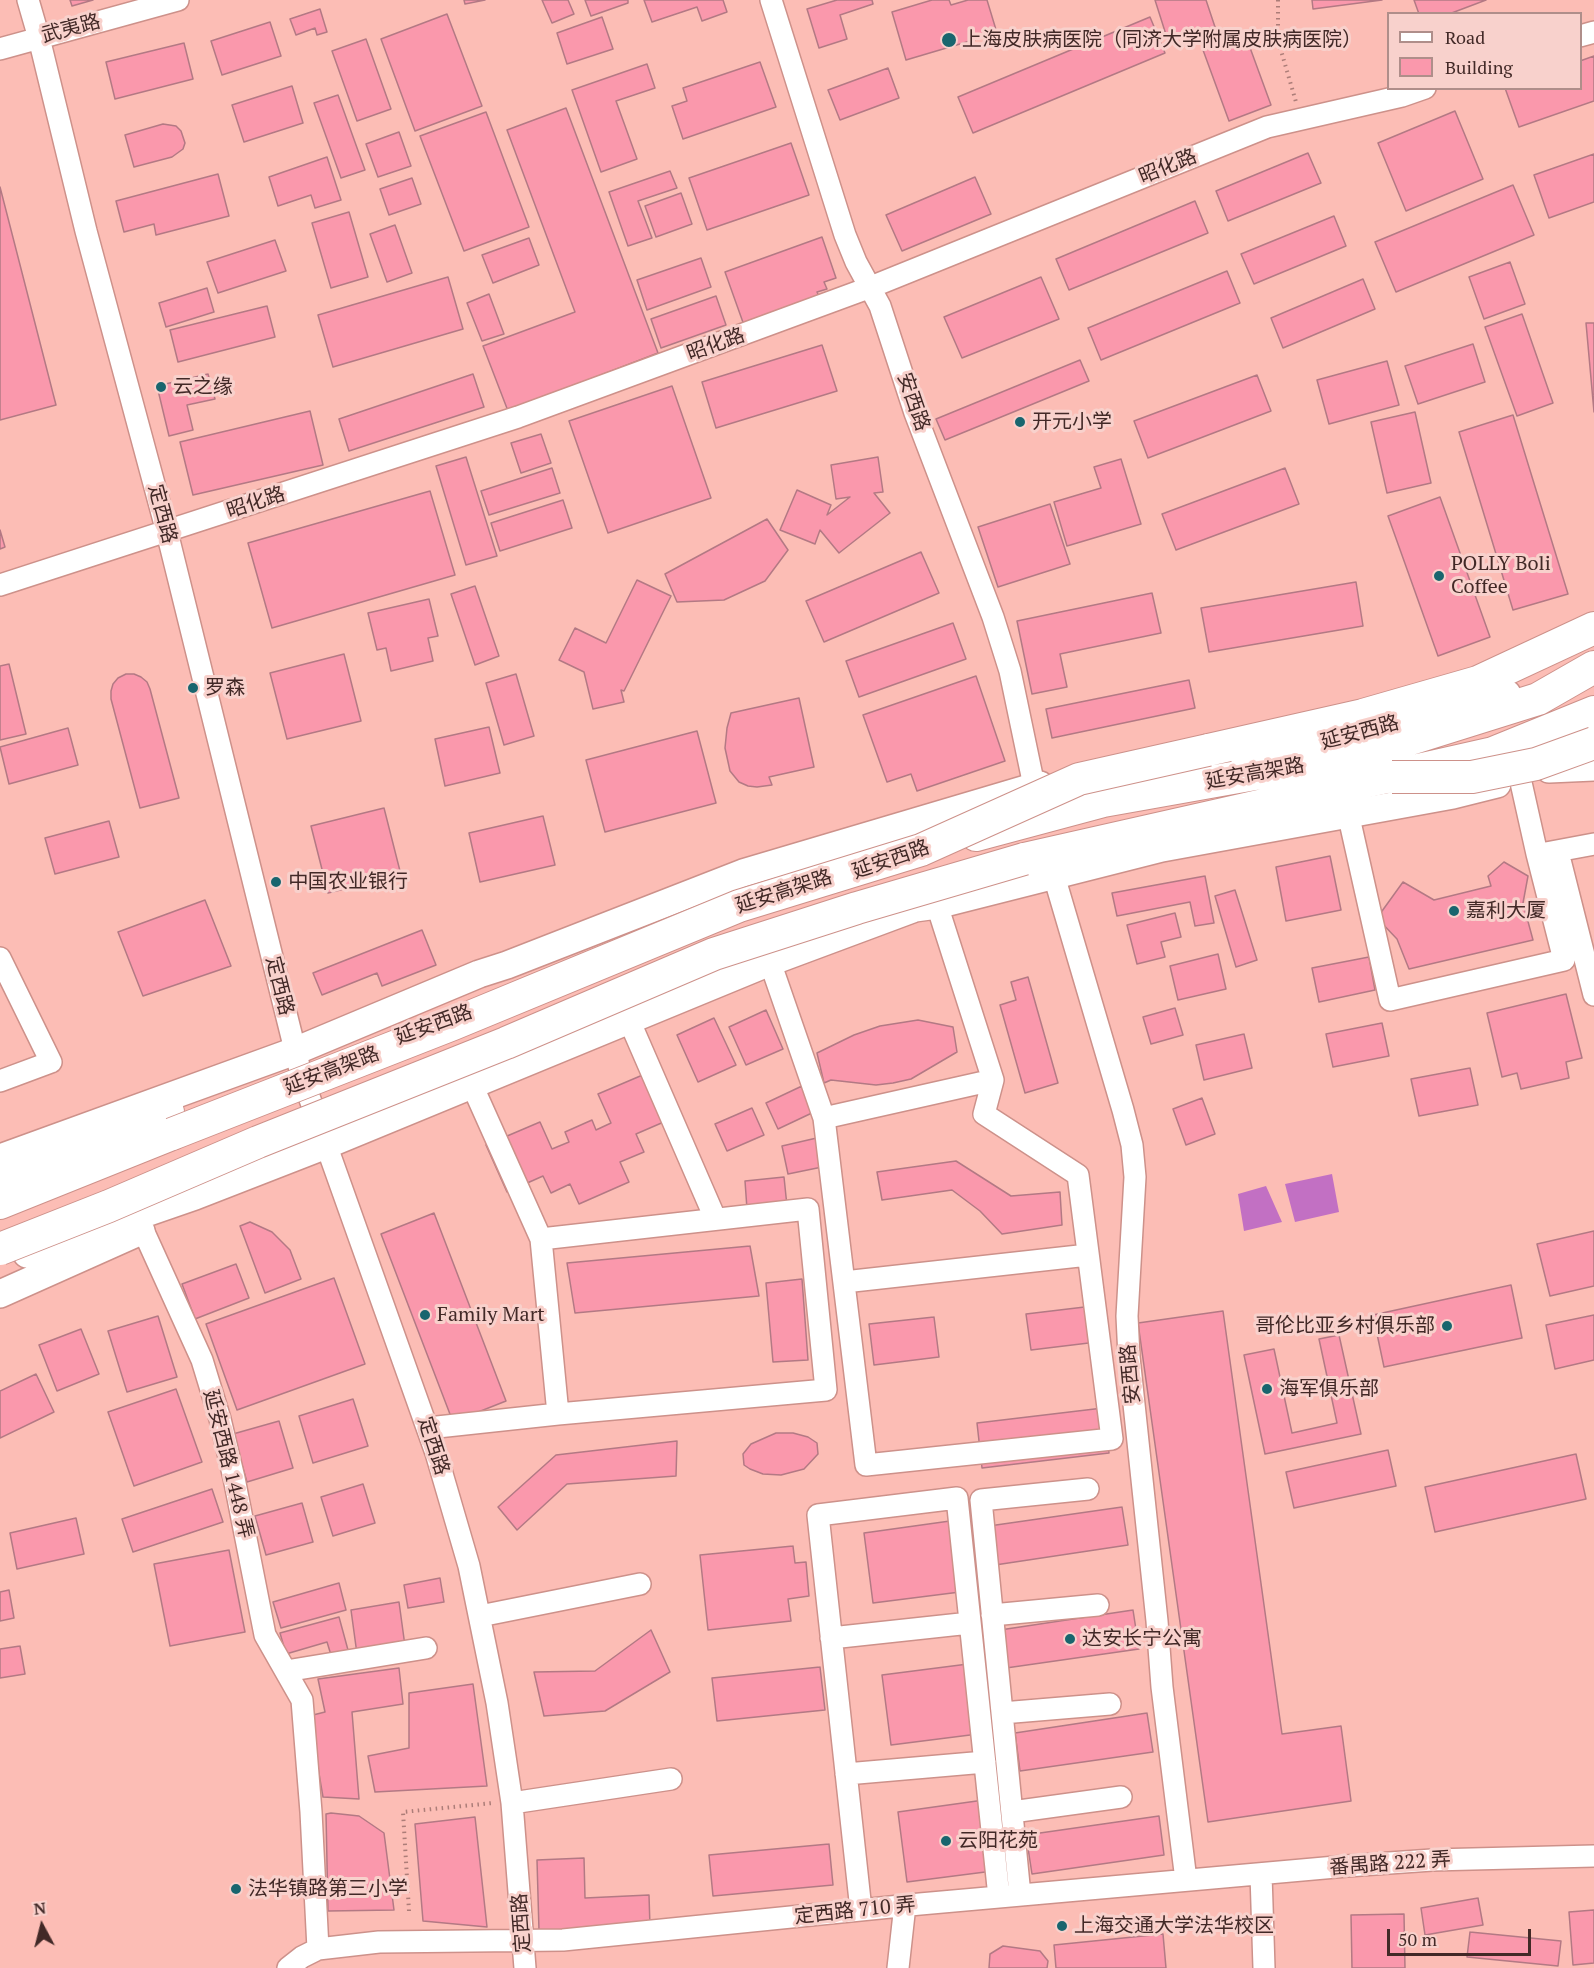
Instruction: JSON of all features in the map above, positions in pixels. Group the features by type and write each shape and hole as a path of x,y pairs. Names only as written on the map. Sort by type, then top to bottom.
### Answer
{"highway":[{"path":"921,850 1079,779 1363,715 1478,682 1594,628"},
{"name":"延安高架路","path":"0,1203 453,1024 739,906 921,850 1103,801 1356,756 1538,699 1594,667"},
{"name":"延安高架路","path":"0,1249 110,1206 258,1142 506,1043 714,954 857,908 1024,859 1394,790 1594,712"},
{"path":"1394,790 1536,764 1594,743"},
{"path":"0,1176 322,1056 453,1024"},
{"path":"0,1273 110,1206"}],"main road":[{"path":"0,1158 298,1063 479,974 743,873 1037,798 1471,672 1594,618"},
{"name":"延安西路","path":"0,1189 298,1063 688,932 1037,798 1329,742 1534,686 1594,654"},
{"path":"0,1263 195,1196 326,1145 770,962 915,909 1162,848 1348,813 1394,790 1558,747 1594,729"},
{"path":"1394,790 1453,795 1549,770 1594,755"},
{"path":"1549,770 1594,767"},
{"path":"593,931 688,932"},
{"path":"0,1294 143,1230 195,1196"}],"street":[{"name":"定西路","path":"28,0 86,231 167,532 298,1063 428,1428 469,1566 497,1703 512,1803 525,1968"},
{"name":"武夷路","path":"0,49 178,0"},
{"name":"安西路","path":"771,0 845,235 856,262 871,287 884,316 915,413 993,617 1010,671 1037,798"},
{"name":"昭化路","path":"0,585 518,417 871,287 1267,128 1419,90"},
{"path":"1348,813 1390,1000 1564,960 1520,778"},
{"path":"1537,854 1594,844"},
{"path":"1558,852 1594,995"},
{"name":"安西路","path":"1054,876 1132,1145 1135,1177 1127,1316 1129,1357 1162,1688 1186,1880"},
{"path":"770,962 824,1118 866,1465 1112,1438 1078,1175 984,1114 993,1080 937,905"},
{"path":"0,958 51,1062 0,1082"},
{"path":"629,1020 715,1218"},
{"path":"824,1118 993,1080"},
{"path":"472,1084 541,1239 558,1414"},
{"path":"428,1428 826,1390 808,1209 541,1239"},
{"name":"延安西路 1448 弄","path":"143,1230 202,1360 220,1419 234,1478 265,1635 302,1700 318,1949"},
{"path":"844,1282 1088,1255"},
{"path":"1010,1896 1012,1812 981,1500 1088,1489"},
{"path":"861,1910 818,1515 957,1498 985,1762 1010,1896"},
{"path":"480,1616 640,1584"},
{"path":"992,1616 1098,1605"},
{"path":"831,1638 970,1623"},
{"path":"286,1671 426,1648"},
{"path":"1002,1713 1110,1704"},
{"path":"846,1774 985,1762"},
{"path":"512,1803 671,1779"},
{"path":"1012,1812 1121,1797"},
{"name":"番禺路 222 弄","path":"1186,1880 1432,1860 1594,1856"},
{"path":"1262,1874 1264,1968"},
{"name":"定西路 710 弄","path":"318,1949 408,1941 563,1940 905,1905 1186,1880"},
{"path":"898,1968 905,1905"},
{"path":"288,1968 302,1957 318,1949"}],"path":[{"path":"1278,0 1278,40 1302,119"},
{"path":"409,1911 403,1812 468,1804 512,1803"}],"shaded area":[{"path":"1332,1174 1339,1212 1295,1222 1285,1184"},
{"path":"1266,1186 1282,1222 1244,1231 1238,1194"}],"building":[{"path":"70,0 93,0 72,6"},
{"path":"464,0 485,0 465,4"},
{"path":"542,0 568,0 574,14 552,23"},
{"path":"585,0 628,0 628,3 591,16"},
{"path":"644,0 723,0 727,12 702,21 697,7 652,22"},
{"path":"837,0 872,0 873,4 840,15 847,39 819,48 807,9"},
{"name":"上海皮肤病医院（同济大学附属皮肤病医院）","path":"932,0 949,0 951,5 968,0 987,0 997,33 906,60 892,12"},
{"path":"1155,0 1206,0 1215,27 1168,41"},
{"path":"1312,0 1382,0 1313,9"},
{"path":"1414,0 1486,0 1454,12 1418,12"},
{"path":"320,9 327,32 317,35 315,28 296,35 290,19"},
{"path":"447,14 482,106 415,131 381,39"},
{"path":"602,17 613,49 567,64 557,33"},
{"path":"1150,17 1165,53 973,133 958,97"},
{"path":"270,22 281,56 222,75 211,41"},
{"path":"1245,34 1271,105 1229,121 1203,50"},
{"path":"366,39 391,109 357,121 332,51"},
{"path":"184,43 193,79 115,99 106,62"},
{"path":"1594,56 1594,101 1519,127 1506,90 1582,90 1582,60"},
{"path":"760,62 776,107 683,139 672,106 687,101 683,88"},
{"path":"647,64 655,88 616,101 637,159 601,172 572,90"},
{"path":"888,68 899,98 840,120 828,90"},
{"path":"292,86 303,123 244,142 232,105"},
{"path":"338,95 365,170 341,178 314,103"},
{"path":"566,108 658,353 508,411 483,346 575,312 507,130"},
{"path":"1455,111 1483,179 1406,211 1378,143"},
{"path":"486,112 529,227 464,251 420,136"},
{"path":"163,124 176,126 181,131 185,143 183,149 172,157 134,167 125,135"},
{"path":"399,132 411,166 378,177 366,144"},
{"path":"791,143 809,195 707,230 689,178"},
{"path":"1308,153 1321,183 1228,221 1216,191"},
{"path":"1594,154 1594,202 1549,218 1534,175"},
{"path":"327,157 341,200 315,208 311,195 278,206 269,177"},
{"path":"670,171 677,188 638,201 652,238 628,246 609,192"},
{"path":"218,174 229,216 156,235 154,224 124,232 116,201"},
{"path":"975,177 991,214 902,251 886,215"},
{"path":"412,178 421,204 389,215 380,189"},
{"path":"1513,185 1534,235 1396,292 1375,242"},
{"path":"0,187 56,405 0,420"},
{"path":"681,193 692,224 656,237 645,206"},
{"path":"1195,201 1208,233 1069,290 1056,259"},
{"path":"349,212 368,277 331,288 312,223"},
{"path":"1334,216 1346,246 1254,284 1241,254"},
{"path":"395,225 412,273 387,282 370,234"},
{"path":"822,237 836,278 824,282 827,289 817,292 821,301 745,328 725,272"},
{"path":"529,238 539,265 493,283 482,255"},
{"path":"275,240 286,271 218,293 207,262"},
{"path":"701,258 711,287 647,310 637,280"},
{"path":"1510,262 1525,304 1484,319 1469,277"},
{"path":"1227,271 1240,303 1101,360 1088,328"},
{"path":"448,277 463,329 333,367 318,315"},
{"path":"1041,277 1059,319 962,358 944,317"},
{"path":"1363,279 1375,309 1283,348 1271,318"},
{"path":"207,288 214,312 166,327 159,303"},
{"path":"489,294 504,334 482,341 467,303"},
{"path":"716,296 726,325 661,348 651,319"},
{"path":"267,306 275,337 178,362 170,330"},
{"path":"1522,314 1553,403 1517,416 1485,327"},
{"path":"1586,323 1594,323 1594,412"},
{"path":"1473,344 1485,382 1418,404 1405,366"},
{"path":"822,345 837,391 716,428 702,382"},
{"path":"1080,360 1089,381 945,440 936,419"},
{"path":"1387,361 1399,405 1329,424 1317,380"},
{"path":"208,374 215,399 187,405 193,430 169,436 157,386"},
{"path":"473,374 484,407 349,451 339,419"},
{"path":"1257,375 1271,411 1148,458 1134,421"},
{"path":"672,386 711,498 608,533 569,421"},
{"path":"310,411 323,465 193,495 180,442"},
{"path":"1415,412 1431,483 1387,493 1371,422"},
{"path":"1513,415 1568,594 1513,610 1459,432"},
{"path":"541,434 551,463 521,473 511,443"},
{"path":"466,457 497,556 466,565 436,466"},
{"path":"878,457 883,492 874,493 890,513 839,553 820,530 815,544 780,530 797,490 831,505 827,515 850,497 836,499 831,465"},
{"path":"1121,459 1141,524 1067,546 1054,502 1101,488 1094,467"},
{"path":"552,468 560,493 489,515 481,491"},
{"path":"1285,468 1299,504 1176,550 1162,514"},
{"path":"430,491 455,575 272,628 248,543"},
{"name":"POLLY Boli Coffee","path":"1440,497 1490,637 1438,656 1388,516"},
{"path":"563,500 572,528 500,551 491,523"},
{"path":"1050,504 1070,564 998,587 978,527"},
{"path":"767,519 788,550 765,581 724,600 677,602 665,574"},
{"path":"0,530 5,547 0,549"},
{"path":"921,552 939,593 824,642 806,601"},
{"path":"637,580 671,596 624,691 621,690 624,702 593,709 584,672 559,660 575,628 606,643"},
{"path":"1356,582 1363,626 1209,652 1201,608"},
{"path":"475,586 499,656 475,665 451,594"},
{"path":"1152,593 1161,633 1060,654 1067,687 1032,694 1017,621"},
{"path":"429,599 438,636 428,638 433,661 391,671 386,648 377,650 368,613"},
{"path":"953,623 966,659 859,697 846,661"},
{"path":"344,654 361,721 287,739 270,673"},
{"path":"9,664 26,734 0,740 0,666"},
{"path":"126,674 141,677 150,689 179,798 140,808 111,699 113,684"},
{"path":"516,674 534,736 504,745 486,683"},
{"path":"976,676 1005,761 917,791 911,774 887,782 863,715"},
{"path":"1189,680 1195,708 1052,738 1046,709"},
{"path":"799,698 814,767 769,777 772,785 757,787 739,782 730,771 725,748 731,713"},
{"path":"489,727 500,773 445,786 435,739"},
{"path":"68,728 78,765 9,784 0,747"},
{"path":"697,731 716,803 605,832 586,760"},
{"path":"384,808 401,875 328,893 311,826"},
{"path":"543,816 555,865 480,882 469,833"},
{"path":"109,821 119,857 55,874 45,838"},
{"path":"1330,856 1341,910 1286,921 1276,867"},
{"name":"嘉利大厦","path":"1504,862 1528,876 1523,903 1533,940 1409,969 1397,939 1377,918 1403,882 1434,900 1491,886 1488,876"},
{"path":"1205,876 1214,923 1195,926 1190,902 1117,916 1112,893"},
{"path":"1235,890 1257,960 1236,967 1215,896"},
{"path":"205,900 231,966 143,996 118,932"},
{"path":"1175,913 1181,937 1161,942 1165,957 1137,964 1127,925"},
{"path":"422,930 436,965 382,986 377,973 322,995 313,973"},
{"path":"1218,954 1226,989 1178,1000 1170,966"},
{"path":"1369,957 1375,990 1319,1002 1312,968"},
{"path":"1028,977 1058,1083 1025,1093 1000,1005 1016,1000 1011,982"},
{"path":"1566,994 1582,1058 1566,1062 1569,1078 1521,1089 1517,1073 1502,1077 1487,1013"},
{"path":"1175,1008 1183,1035 1151,1044 1143,1017"},
{"path":"766,1010 783,1049 746,1065 729,1027"},
{"path":"714,1018 736,1065 698,1082 677,1035"},
{"path":"918,1020 953,1027 957,1052 911,1079 876,1085 831,1080 824,1083 817,1053 854,1035 880,1026"},
{"path":"1382,1023 1389,1056 1333,1067 1326,1034"},
{"path":"1244,1034 1252,1068 1204,1080 1196,1045"},
{"path":"1470,1068 1478,1105 1419,1116 1411,1079"},
{"path":"652,1071 673,1118 636,1134 644,1152 620,1162 629,1182 579,1204 570,1184 551,1193 543,1176 507,1192 486,1145 540,1122 552,1149 569,1142 565,1132 592,1120 596,1130 611,1123 598,1094"},
{"path":"802,1086 814,1112 778,1129 766,1103"},
{"path":"1202,1098 1215,1134 1186,1145 1173,1109"},
{"path":"752,1108 764,1135 727,1151 715,1124"},
{"path":"821,1137 827,1166 788,1174 782,1146"},
{"path":"956,1161 1011,1196 1060,1192 1062,1225 1002,1234 980,1211 952,1190 882,1200 877,1172"},
{"path":"784,1177 787,1206 747,1209 745,1181"},
{"path":"434,1213 506,1401 453,1422 381,1234"},
{"path":"250,1222 272,1232 290,1250 301,1279 265,1293 240,1226"},
{"path":"1594,1231 1594,1286 1550,1296 1537,1244"},
{"path":"750,1246 759,1296 575,1313 567,1263"},
{"path":"236,1264 249,1298 195,1319 182,1284"},
{"path":"334,1278 365,1364 237,1410 206,1324"},
{"path":"802,1279 808,1360 773,1362 766,1283"},
{"name":"哥伦比亚乡村俱乐部","path":"1511,1285 1522,1338 1384,1367 1373,1315"},
{"path":"1093,1306 1097,1342 1031,1350 1026,1314"},
{"path":"1223,1311 1282,1734 1341,1726 1351,1801 1208,1822 1138,1323"},
{"path":"1594,1315 1594,1360 1555,1369 1546,1325"},
{"path":"158,1316 177,1377 127,1392 108,1331"},
{"path":"934,1317 939,1357 874,1365 869,1324"},
{"path":"81,1329 99,1374 57,1391 39,1345"},
{"name":"海军俱乐部","path":"1339,1335 1361,1434 1265,1454 1244,1355 1274,1349 1292,1433 1337,1423 1319,1339"},
{"path":"36,1374 54,1412 0,1438 0,1391"},
{"path":"176,1389 202,1462 134,1486 108,1412"},
{"path":"353,1399 368,1446 313,1463 299,1416"},
{"path":"1103,1408 1109,1453 982,1468 977,1423"},
{"path":"279,1421 293,1468 247,1482 233,1434"},
{"path":"776,1433 793,1433 808,1437 817,1443 818,1454 804,1469 781,1475 763,1474 744,1465 743,1454 751,1444"},
{"path":"677,1441 676,1476 567,1484 517,1530 498,1507 556,1455"},
{"path":"1388,1450 1396,1486 1294,1508 1286,1472"},
{"path":"1576,1454 1586,1499 1435,1532 1425,1487"},
{"path":"363,1484 375,1523 333,1536 321,1497"},
{"path":"212,1489 223,1522 133,1552 122,1519"},
{"path":"302,1503 313,1542 266,1555 255,1516"},
{"path":"1122,1507 1128,1545 995,1565 989,1526"},
{"path":"76,1518 84,1554 17,1569 10,1533"},
{"path":"950,1521 960,1592 873,1603 864,1533"},
{"path":"793,1546 795,1563 806,1562 809,1596 788,1599 791,1621 708,1630 700,1555"},
{"path":"229,1550 245,1632 170,1646 154,1564"},
{"path":"440,1578 444,1602 408,1608 404,1585"},
{"path":"339,1583 346,1610 281,1628 273,1602"},
{"path":"9,1590 14,1618 0,1621 0,1592"},
{"path":"399,1602 405,1646 357,1654 351,1610"},
{"name":"达安长宁公寓","path":"1133,1610 1139,1649 1006,1668 1000,1630"},
{"path":"339,1617 348,1650 331,1655 327,1642 286,1654 280,1633"},
{"path":"651,1630 670,1672 605,1711 544,1716 534,1672 595,1671"},
{"path":"20,1646 25,1674 0,1678 0,1649"},
{"path":"968,1664 978,1734 891,1745 882,1675"},
{"path":"820,1667 825,1710 717,1721 712,1678"},
{"path":"399,1668 403,1704 352,1712 359,1799 323,1797 309,1716 325,1712 318,1679"},
{"path":"473,1684 487,1786 375,1792 368,1756 409,1748 409,1693"},
{"path":"1147,1713 1153,1752 1020,1771 1015,1733"},
{"name":"云阳花苑","path":"984,1800 993,1871 907,1882 898,1812"},
{"path":"326,1814 359,1816 384,1833 394,1910 328,1911"},
{"path":"1159,1816 1164,1855 1032,1874 1026,1835"},
{"path":"475,1817 487,1927 423,1921 415,1824"},
{"path":"829,1844 833,1885 713,1896 709,1855"},
{"path":"584,1858 585,1898 649,1895 650,1927 539,1931 537,1860"},
{"path":"1478,1898 1483,1925 1425,1935 1421,1908"},
{"path":"1594,1910 1594,1963 1573,1965 1569,1912"},
{"path":"1404,1914 1405,1968 1352,1968 1351,1915"},
{"path":"1470,1932 1561,1941 1558,1966 1467,1957"},
{"path":"1163,1934 1166,1968 1056,1968 1054,1945"},
{"path":"1003,1946 1040,1951 1048,1961 1047,1968 989,1968 990,1954"}],"place":[{"name":"上海皮肤病医院（同济大学附属皮肤病医院）","path":"949,40"},
{"name":"云之缘","path":"161,387"},
{"name":"开元小学","path":"1020,422"},
{"name":"POLLY Boli Coffee","path":"1439,576"},
{"name":"罗森","path":"193,688"},
{"name":"中国农业银行","path":"276,882"},
{"name":"嘉利大厦","path":"1454,911"},
{"name":"Family Mart","path":"425,1315"},
{"name":"哥伦比亚乡村俱乐部","path":"1447,1326"},
{"name":"海军俱乐部","path":"1267,1389"},
{"name":"达安长宁公寓","path":"1070,1639"},
{"name":"云阳花苑","path":"946,1841"},
{"name":"法华镇路第三小学","path":"236,1889"},
{"name":"上海交通大学法华校区","path":"1062,1926"}]}
